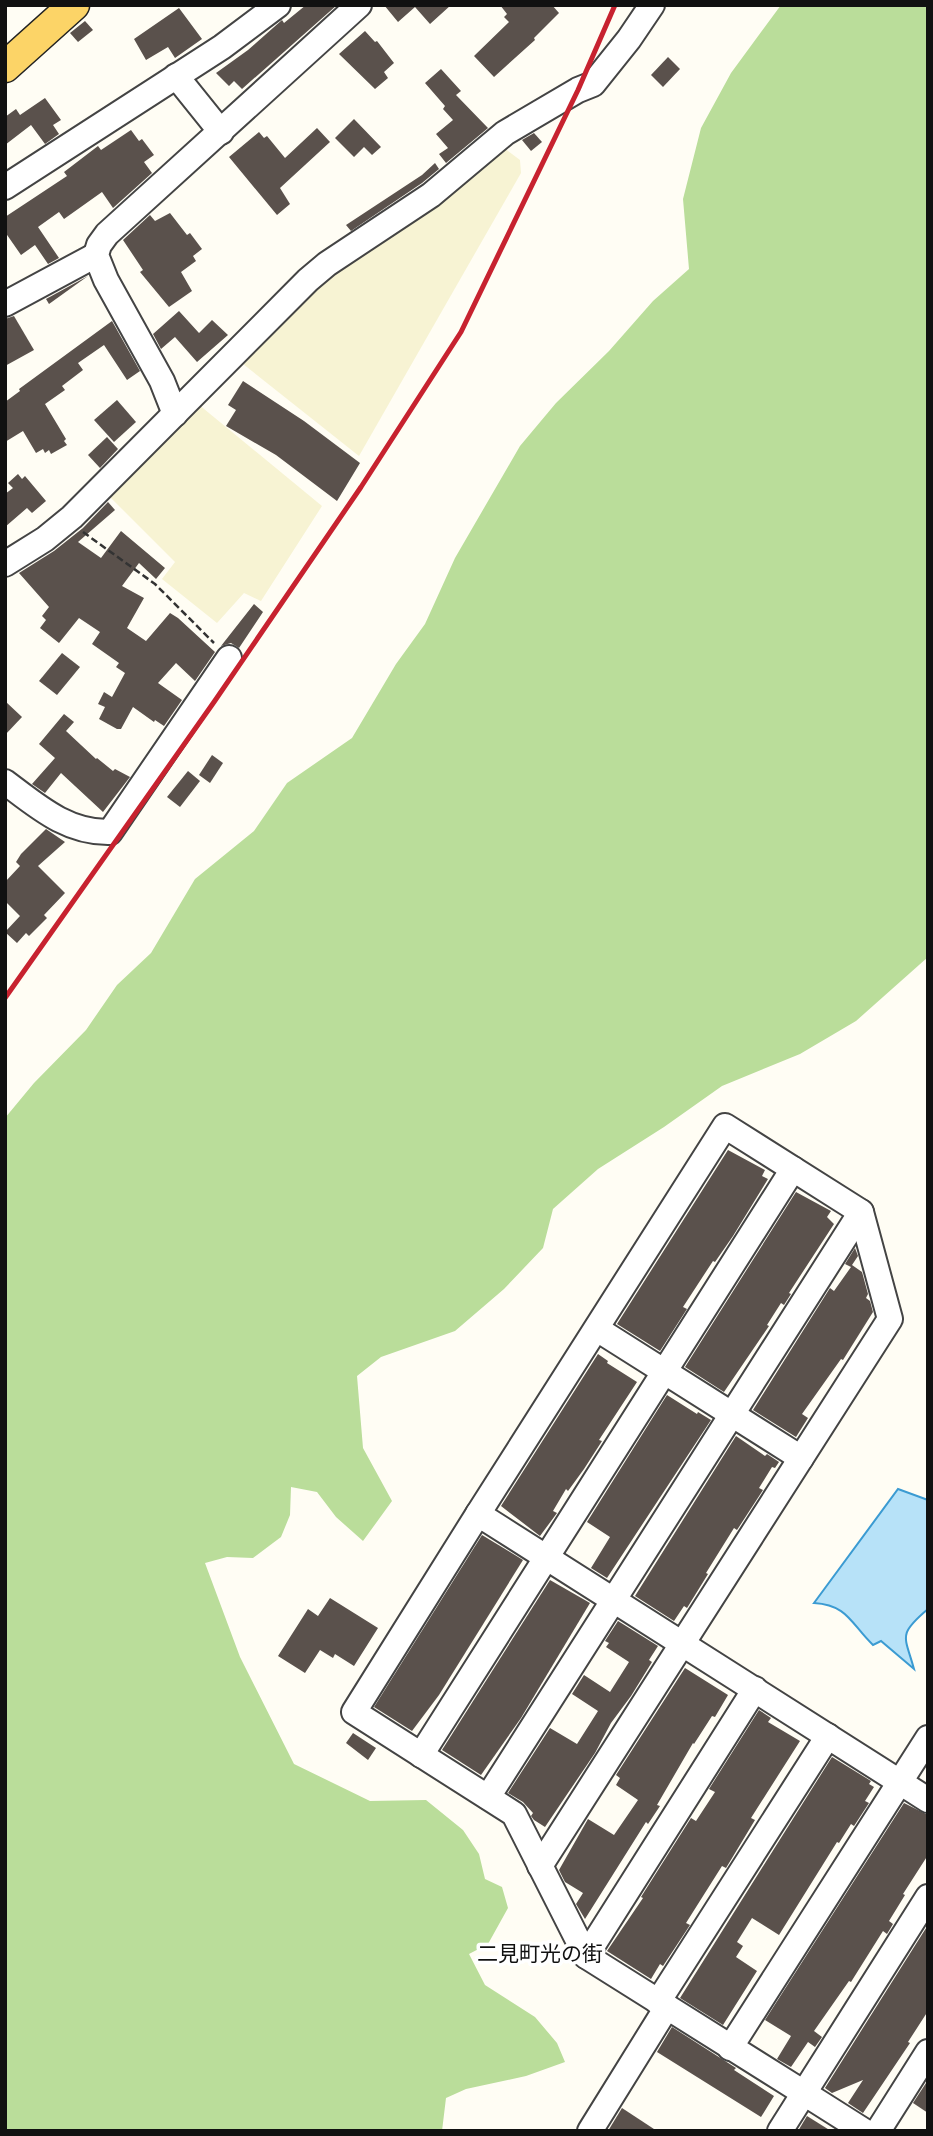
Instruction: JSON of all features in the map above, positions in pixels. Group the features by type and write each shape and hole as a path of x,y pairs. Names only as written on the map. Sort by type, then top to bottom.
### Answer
{"main road":[{"path":"5,67 74,5"}],"street":[{"path":"5,187 222,47 278,5"},
{"path":"5,564 45,539 72,517 247,339 327,264 431,195 505,133 593,84 652,5"},
{"path":"175,414 162,381 106,280 96,255 99,245 107,234 222,132 345,10"},
{"path":"176,76 222,132"},
{"path":"5,304 96,255"},
{"path":"5,782 55,819 94,832 110,832 229,658"},
{"path":"540,1866 890,1319 861,1212 725,1126 354,1712 514,1814 540,1866 586,1956 864,2131"},
{"path":"421,1755 793,1169"},
{"path":"488,1797 861,1212"},
{"path":"597,1329 801,1458"},
{"path":"478,1514 928,1800"},
{"path":"586,1956 755,1689"},
{"path":"590,2131 662,2004 828,1736"},
{"path":"730,2048 928,1738"},
{"path":"780,2131 928,1897"},
{"path":"878,2131 928,2052"}],"path":[{"path":"72,517 81,530 155,584 229,658"}],"shaded area":[{"path":"500,145 520,160 521,173 359,456 238,360 287,306"},
{"path":"198,404 322,506 261,601 244,593 217,623 162,579 175,562 109,496"}],"green space":[{"path":"781,5 928,5 928,957 856,1021 800,1054 722,1086 598,1169 553,1209 543,1248 504,1289 455,1331 381,1357 357,1376 363,1448 392,1501 363,1541 336,1517 317,1492 291,1487 290,1515 281,1537 253,1558 227,1557 205,1563 240,1657 294,1764 370,1801 426,1800 463,1830 479,1854 485,1879 502,1887 508,1908 488,1944 469,1954 485,1985 535,2017 557,2043 565,2062 526,2076 466,2089 446,2098 442,2131 5,2131 5,1118 34,1083 86,1030 117,985 151,953 195,879 254,831 287,783 352,738 396,664 425,624 455,558 520,446 556,403 609,351 653,301 689,269 683,199 701,128 731,73"}],"water":[{"path":"898,1489 928,1500 928,1609 911,1625 906,1636 914,1669 881,1641 873,1645 842,1612 834,1607 814,1603"}],"building":[{"path":"306,5 337,5 242,89 234,81 229,86 216,73 248,50 282,20 284,23"},
{"path":"384,5 451,5 430,24 415,7 398,22"},
{"path":"500,5 552,5 559,13 535,40 494,77 474,56 509,22"},
{"path":"179,8 202,39 175,58 168,47 146,60 134,39"},
{"path":"85,21 93,30 78,42 70,33"},
{"path":"365,31 377,41 394,63 384,72 388,78 375,89 339,54"},
{"path":"668,57 680,69 663,87 651,75"},
{"path":"441,69 461,91 456,95 488,128 446,163 439,154 448,148 436,134 453,120 425,83"},
{"path":"45,98 61,120 53,125 59,134 45,144 31,125 5,145 5,117 16,109 20,115"},
{"path":"354,119 381,147 372,155 364,147 354,157 335,138"},
{"path":"317,128 330,142 280,188 290,204 277,215 229,157 259,132 264,138 267,136 285,158"},
{"path":"131,130 154,155 144,162 152,173 113,208 102,192 64,219 59,212 38,227 59,258 48,264 35,245 21,255 5,232 5,217 67,176 64,172 98,146 101,150"},
{"path":"534,133 542,142 531,151 522,140"},
{"path":"435,163 439,169 422,183 351,231 346,225 422,175"},
{"path":"170,213 202,249 193,256 196,261 181,272 192,291 169,307 140,272 143,270 123,240 150,215 155,221"},
{"path":"88,276 49,304 46,299"},
{"path":"179,311 199,333 212,320 228,335 197,362 175,337 161,349 153,334"},
{"path":"14,316 34,350 5,366 5,319"},
{"path":"112,321 140,371 127,380 104,345 78,363 83,370 62,386 65,390 45,404 67,445 51,454 49,450 45,453 43,449 36,453 23,431 5,442 5,402"},
{"path":"243,381 304,421 360,463 337,501 276,455 226,426 236,410 228,405"},
{"path":"117,400 136,422 114,442 94,420"},
{"path":"107,437 118,449 100,468 88,455"},
{"path":"18,474 22,479 25,476 46,501 32,513 27,508 5,527 5,494 13,488 8,483"},
{"path":"108,502 115,510 78,542 101,558 121,531 165,568 156,579 139,563 122,586 144,598 127,628 146,641 170,613 215,652 195,681 176,663 158,683 182,700 164,726 133,707 121,729 99,719 105,707 98,704 104,692 112,697 125,673 116,667 119,663 92,644 100,632 79,618 59,643 40,628 46,620 42,616 49,607 19,573 54,551 83,528"},
{"path":"254,604 263,612 239,648 231,643 221,646"},
{"path":"62,653 80,667 57,695 39,681"},
{"path":"5,701 22,717 5,735"},
{"path":"64,714 74,722 66,731 96,759 113,771 115,769 130,777 103,812 61,773 45,793 32,784 55,758 39,744"},
{"path":"212,755 223,763 210,783 199,775"},
{"path":"188,771 200,781 180,807 167,797"},
{"path":"46,829 65,842 38,866 65,893 44,915 47,918 29,936 26,933 17,943 5,932 20,916 5,901 5,882 20,866 16,862 21,854"},
{"path":"728,1150 765,1170 762,1176 768,1179 733,1236 683,1307 687,1309 660,1351 617,1324"},
{"path":"796,1192 831,1211 827,1217 834,1224 784,1305 781,1303 767,1325 769,1326 724,1392 685,1367"},
{"path":"855,1248 858,1256 852,1265 862,1272 868,1294 866,1298 870,1301 873,1312 843,1360 841,1359 802,1414 808,1418 796,1437 753,1410 830,1288 834,1291 851,1267 845,1264"},
{"path":"598,1354 637,1382 599,1440 602,1441 584,1469 568,1491 566,1489 553,1511 557,1513 540,1536 501,1506"},
{"path":"667,1395 711,1420 607,1578 591,1568 610,1537 587,1522"},
{"path":"736,1436 765,1456 767,1454 779,1462 775,1468 772,1467 759,1488 763,1490 737,1530 734,1528 687,1608 684,1606 674,1621 635,1596"},
{"path":"482,1535 523,1560 439,1695 412,1731 374,1707"},
{"path":"550,1580 590,1603 521,1718 481,1775 442,1750"},
{"path":"330,1598 378,1628 354,1666 335,1654 333,1658 320,1650 305,1673 278,1656 308,1609 318,1616"},
{"path":"618,1621 658,1646 649,1660 652,1662 631,1696 545,1827 534,1820 531,1816 533,1813 523,1802 508,1793 550,1728 577,1744 598,1711 572,1694 584,1675 610,1692 629,1662 606,1647 609,1643 605,1641"},
{"path":"685,1668 728,1695 715,1717 712,1716 693,1743 657,1805 660,1806 648,1824 646,1822 585,1919 576,1904 583,1893 565,1882 559,1870 588,1819 614,1835 638,1800 616,1785 620,1778 616,1775"},
{"path":"759,1710 771,1718 768,1722 800,1741 751,1818 755,1820 726,1868 722,1866 686,1923 690,1925 663,1966 660,1964 651,1979 607,1951 643,1898 641,1897 691,1818 696,1821 715,1792 709,1789"},
{"path":"353,1733 376,1748 368,1760 346,1743"},
{"path":"832,1757 871,1781 869,1784 874,1787 865,1801 869,1803 854,1826 851,1824 839,1843 837,1842 779,1935 752,1918 737,1942 743,1946 736,1957 757,1971 723,2025 680,1998"},
{"path":"904,1803 928,1815 928,1855 903,1894 905,1895 889,1921 893,1924 887,1934 883,1931 851,1982 849,1981 814,2031 822,2037 815,2047 808,2042 791,2067 777,2059 791,2036 765,2020"},
{"path":"928,1925 928,2011 863,2113 848,2103 863,2080 832,2093 825,2088"},
{"path":"672,2027 774,2096 761,2117 657,2052"},
{"path":"928,2080 928,2113 913,2103"},
{"path":"622,2108 657,2131 608,2131"},
{"path":"807,2116 831,2131 798,2131"}],"railway":[{"path":"5,998 214,702 361,487 461,332 578,90 615,5"}],"district":[{"name":"二見町光の街","path":"540,1953"}]}
